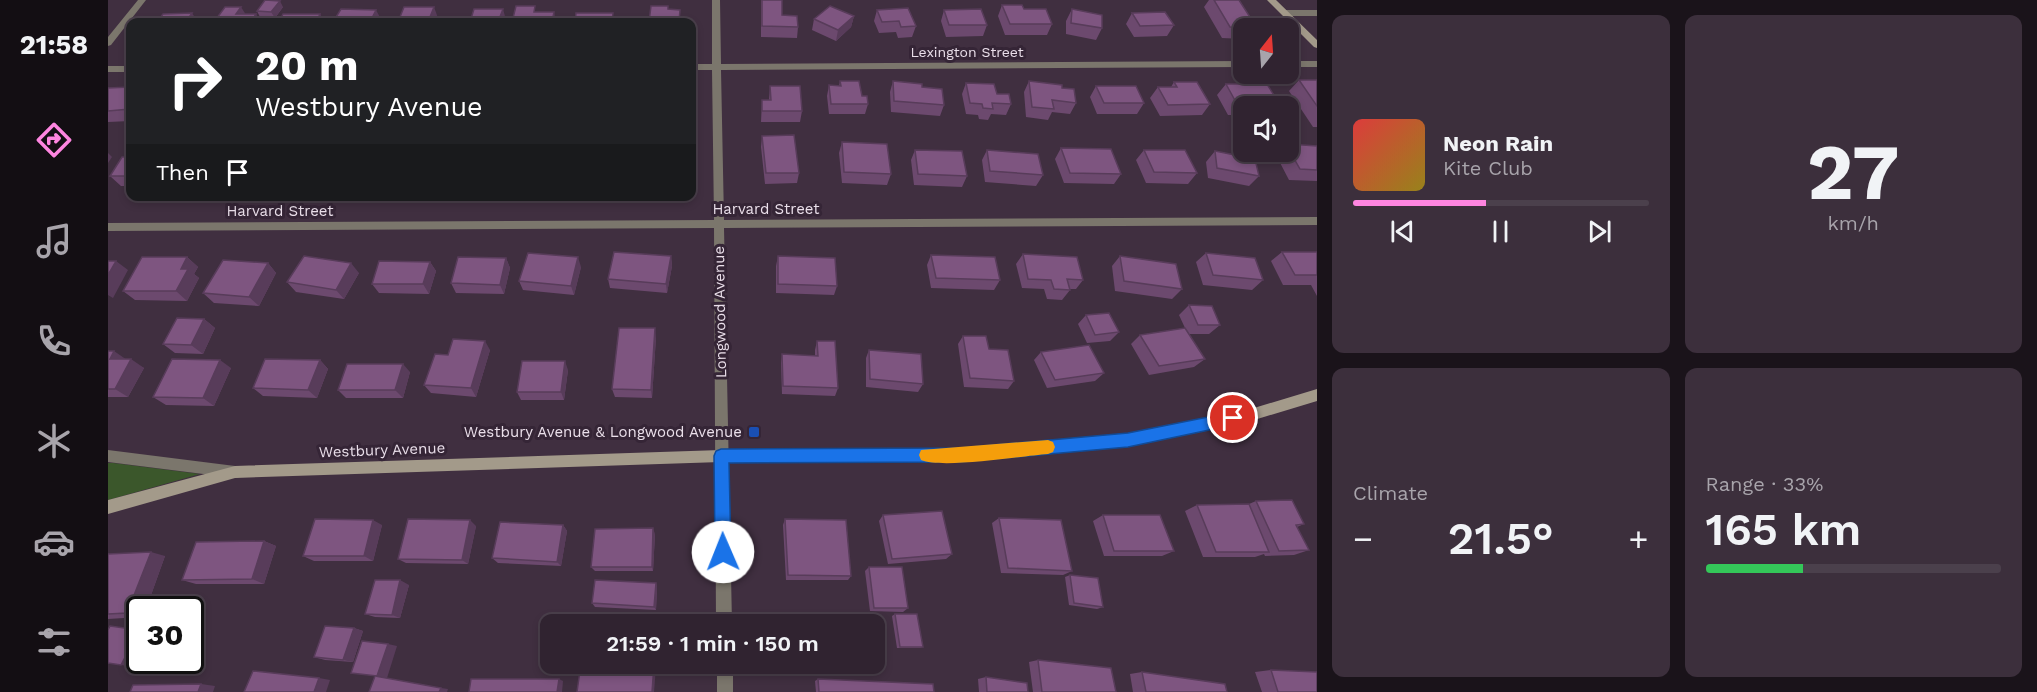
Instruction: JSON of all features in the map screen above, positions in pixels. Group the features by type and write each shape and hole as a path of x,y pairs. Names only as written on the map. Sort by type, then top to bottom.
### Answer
{"main road":[{"path":"1271,0 1317,45"},
{"name":"Westbury Avenue","path":"108,507 235,472 721,456 960,455 1128,440 1254,414 1317,395"}],"street":[{"path":"127,18 142,0"},
{"name":"Longwood Avenue","path":"716,0 724,614"},
{"path":"1285,14 1317,13"},
{"path":"109,40 126,19"},
{"name":"Lexington Street","path":"696,67 1233,64"},
{"path":"1299,64 1317,64"},
{"path":"108,69 126,69"},
{"name":"Harvard Street","path":"108,227 1317,221"},
{"name":"Westbury Avenue","path":"108,456 235,472"},
{"path":"725,674 725,692"}],"green space":[{"path":"108,463 113,463 200,474 108,500"}],"building":[{"path":"265,0 280,1 271,12 257,11"},
{"path":"762,0 782,0 782,15 797,16 798,27 762,26"},
{"path":"1214,0 1239,0 1251,18 1233,18 1233,27 1230,27"},
{"path":"1002,5 1022,5 1024,9 1046,9 1052,24 1010,24"},
{"path":"516,6 535,6 534,12 554,12 553,18 513,18"},
{"path":"651,6 668,6 668,9 680,10 679,18 650,18"},
{"path":"830,6 854,16 838,30 814,19"},
{"path":"225,7 241,7 236,14 256,14 254,18 217,18"},
{"path":"404,7 434,7 430,18 400,18"},
{"path":"908,8 916,26 901,27 899,21 882,22 877,10"},
{"path":"341,9 376,10 372,18 335,18"},
{"path":"474,9 503,9 500,18 471,18"},
{"path":"981,9 987,25 949,25 944,10"},
{"path":"1072,9 1102,15 1102,28 1071,23"},
{"path":"1165,12 1174,25 1140,26 1132,13"},
{"path":"192,13 189,18 160,18 163,14"},
{"path":"576,13 613,13 612,18 575,18"},
{"path":"283,14 320,14 318,18 281,18"},
{"path":"1299,80 1317,80 1317,106"},
{"path":"840,81 859,81 862,96 867,96 868,104 831,104 829,85 841,86"},
{"path":"893,81 942,89 944,105 894,101"},
{"path":"1029,81 1062,85 1062,88 1074,89 1076,103 1052,100 1054,109 1032,107"},
{"path":"1174,82 1197,82 1210,104 1168,105 1158,87 1177,87"},
{"path":"966,83 994,84 997,94 1009,94 1011,104 992,103 993,109 983,108 982,104 970,103"},
{"path":"1226,84 1267,84 1274,96 1233,96"},
{"path":"770,86 800,86 802,111 762,111 762,100 771,100"},
{"path":"1096,86 1136,86 1144,103 1104,103"},
{"path":"126,87 126,109 108,111 108,88"},
{"path":"794,135 799,173 766,173 762,136"},
{"path":"842,142 887,144 891,174 844,172"},
{"path":"1299,145 1317,146 1317,170 1300,169 1296,162 1299,162"},
{"path":"1061,148 1111,149 1121,174 1070,173"},
{"path":"915,150 962,151 967,176 918,174"},
{"path":"987,150 1038,154 1043,175 990,171"},
{"path":"1144,150 1185,150 1197,173 1154,172"},
{"path":"1215,151 1233,155 1233,162 1256,162 1259,176 1217,168"},
{"path":"122,157 126,157 126,176 110,176"},
{"path":"614,252 671,256 666,284 608,279"},
{"path":"1282,252 1317,252 1317,275 1295,275"},
{"path":"528,253 578,257 571,286 519,281"},
{"path":"1206,253 1255,258 1263,280 1213,275"},
{"path":"1023,254 1077,257 1083,280 1067,279 1070,290 1054,289 1051,280 1028,279"},
{"path":"931,255 995,257 1000,280 936,278"},
{"path":"304,256 351,263 336,290 287,282"},
{"path":"778,256 835,258 837,286 778,284"},
{"path":"1120,256 1176,264 1182,289 1124,281"},
{"path":"142,257 187,257 181,269 188,269 176,291 123,291"},
{"path":"458,257 506,258 500,285 451,283"},
{"path":"223,260 268,263 249,297 203,293"},
{"path":"108,261 116,261 108,275"},
{"path":"379,261 430,262 423,284 372,284"},
{"path":"1189,305 1212,306 1220,325 1198,325"},
{"path":"1109,313 1119,332 1095,335 1086,315"},
{"path":"177,318 204,319 191,345 163,344"},
{"path":"619,328 655,328 651,390 612,389"},
{"path":"1185,328 1205,359 1159,366 1140,335"},
{"path":"963,336 986,336 989,349 1008,350 1014,381 970,378"},
{"path":"453,339 485,341 471,388 424,385 435,354 448,355"},
{"path":"817,341 835,341 838,388 783,386 782,354 818,356"},
{"path":"1089,345 1104,373 1055,380 1041,352"},
{"path":"869,350 921,354 923,384 870,379"},
{"path":"108,351 114,351 110,359 131,359 115,389 108,389"},
{"path":"172,359 220,360 203,398 153,397"},
{"path":"265,359 320,360 308,390 253,388"},
{"path":"522,361 565,361 561,392 517,392"},
{"path":"347,364 403,364 395,390 338,390"},
{"path":"1292,500 1304,524 1296,525 1309,550 1279,551 1256,501"},
{"path":"1249,504 1269,552 1216,552 1197,505"},
{"path":"942,511 952,554 892,559 883,515"},
{"path":"1103,515 1160,515 1174,551 1114,551"},
{"path":"999,518 1061,520 1072,571 1008,568"},
{"path":"315,519 373,520 364,556 303,556"},
{"path":"408,519 470,520 462,560 398,559"},
{"path":"785,519 846,520 851,576 788,575"},
{"path":"500,522 563,525 557,562 492,558"},
{"path":"653,528 652,567 591,567 595,529"},
{"path":"264,541 252,579 182,580 196,542"},
{"path":"151,552 134,596 126,596 126,613 108,614 108,554"},
{"path":"869,567 902,567 908,608 874,608"},
{"path":"1070,575 1098,578 1103,607 1074,603"},
{"path":"375,580 400,580 392,615 365,614"},
{"path":"595,580 656,583 654,607 592,603"},
{"path":"895,614 917,614 923,647 900,647"},
{"path":"110,626 126,628 126,655 121,665 108,663"},
{"path":"325,626 354,628 343,660 314,657"},
{"path":"362,641 388,644 377,676 351,673"},
{"path":"1038,660 1111,668 1116,692 1042,692"},
{"path":"1271,670 1317,672 1317,692 1278,692"},
{"path":"253,671 319,678 314,692 244,692"},
{"path":"1142,672 1225,684 1227,692 1146,692"},
{"path":"579,674 653,674 652,692 577,692"},
{"path":"375,676 441,688 439,692 369,692"},
{"path":"986,677 1027,683 1028,692 987,692"},
{"path":"471,679 559,679 557,692 469,692"},
{"path":"818,679 933,684 934,692 819,692"},
{"path":"201,684 198,692 130,692 133,685"}],"slow traffic":[{"path":"926,455 960,455 1048,447"}],"place":[{"name":"Westbury Avenue & Longwood Avenue","path":"754,432"}],"route":[{"path":"723,552 721,456 960,455 1128,440 1233,418"}]}
